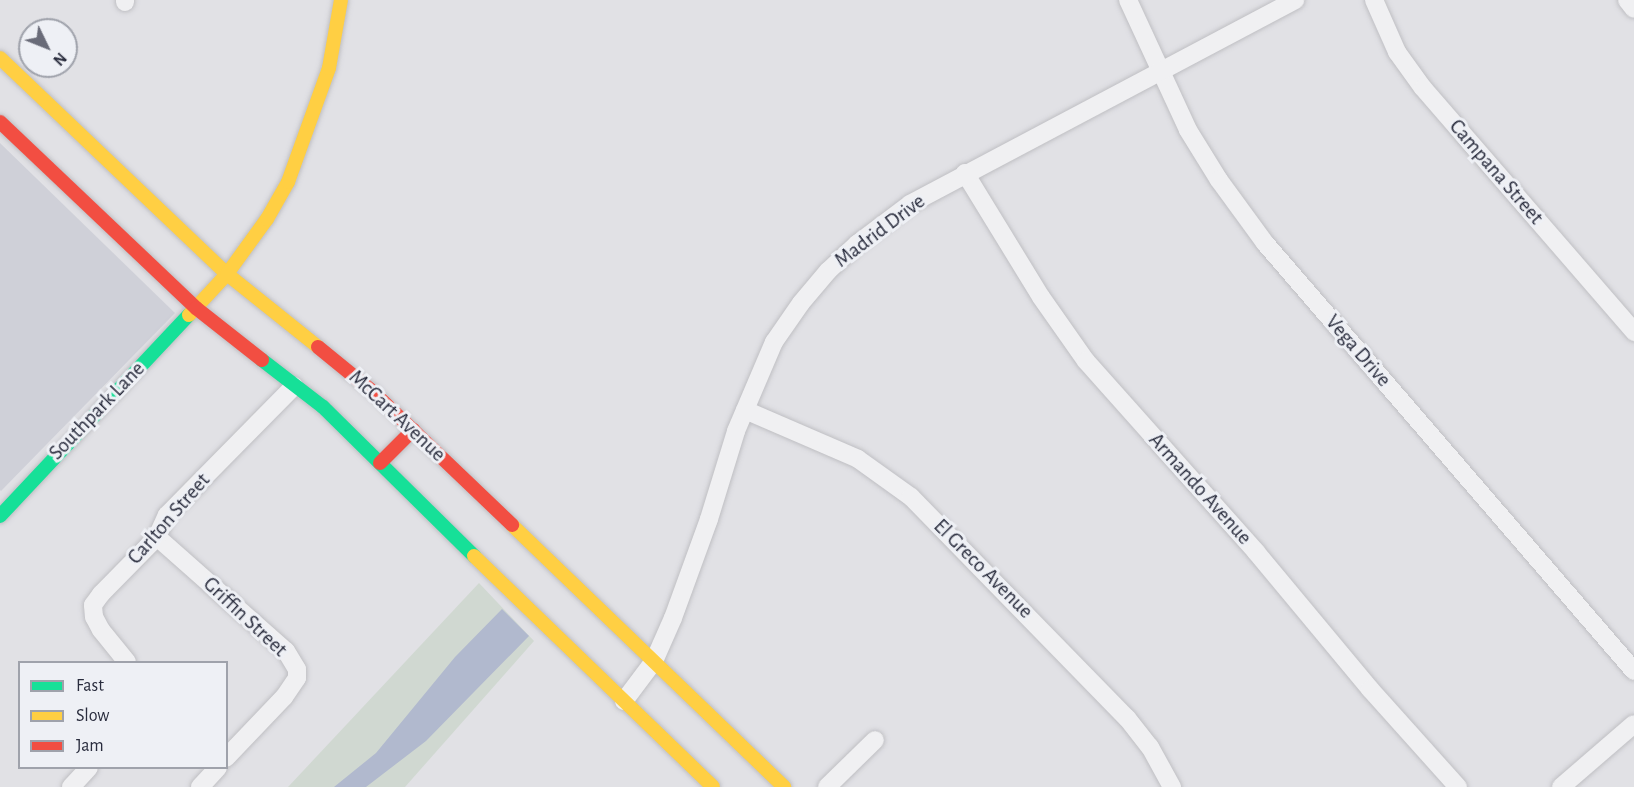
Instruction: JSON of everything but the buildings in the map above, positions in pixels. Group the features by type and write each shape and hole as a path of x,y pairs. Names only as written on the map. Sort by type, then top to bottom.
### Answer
{"main road":[{"name":"Southpark Lane","path":"0,516 227,274 267,219 288,182 329,68 341,0"},
{"name":"McCart Avenue","path":"0,58 227,274 349,371 413,430 784,787"},
{"path":"0,122 196,308 323,407 713,787"},
{"path":"380,463 413,430"}],"street":[{"name":"Vega Drive","path":"1128,0 1188,130 1218,180 1265,243 1634,671"},
{"name":"Madrid Drive","path":"624,701 654,661 709,519 736,431 774,342 801,303 828,271 857,244 910,204 1294,0"},
{"name":"Campana Street","path":"1374,0 1397,52 1423,87 1634,332"},
{"path":"1627,0 1634,9"},
{"name":"Armando Avenue","path":"965,173 1041,297 1086,361 1458,787"},
{"name":"Carlton Street","path":"125,661 101,630 94,616 93,605 157,537 166,515 294,386"},
{"name":"El Greco Avenue","path":"745,410 858,459 911,497 1126,718 1150,747 1172,787"},
{"name":"Griffin Street","path":"157,537 286,651 297,669 297,678 284,697 228,756"},
{"path":"1561,787 1634,724"},
{"path":"827,787 875,740"},
{"path":"71,787 88,769"},
{"path":"200,787 217,769"}],"shaded area":[{"path":"0,143 175,313 1,491 0,490"},
{"path":"479,583 534,641 405,787 288,787"}],"water":[{"path":"502,609 529,636 426,741 366,787 334,787 376,753 455,657"}],"traffic: fast":[{"path":"0,516 189,315"},
{"path":"262,360 323,407 474,556"}],"traffic: slow":[{"path":"189,315 227,274 267,219 288,182 329,68 341,0"},
{"path":"0,58 227,274 318,347"},
{"path":"512,525 784,787"},
{"path":"474,556 713,787"}],"traffic: jam":[{"path":"0,122 196,308 262,360"},
{"path":"318,347 372,391 512,525"},
{"path":"380,463 413,430"}]}
